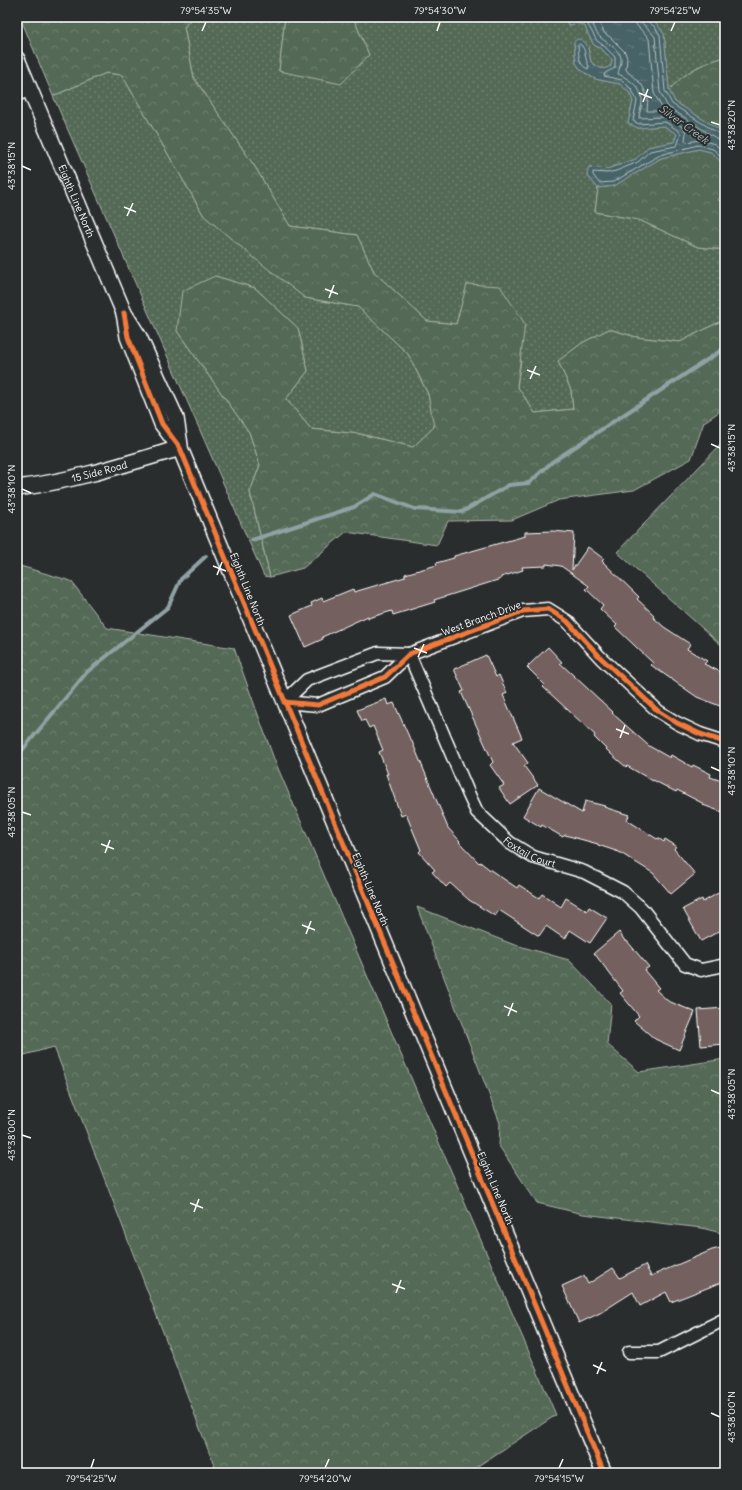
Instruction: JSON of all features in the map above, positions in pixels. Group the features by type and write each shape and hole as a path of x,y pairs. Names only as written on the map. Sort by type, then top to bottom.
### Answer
{"street":[{"name":"Eighth Line North","path":"17,59 24,92 124,313 128,337 162,424 180,448 604,1473"},
{"name":"15 Side Road","path":"17,488 45,484 114,467 180,448"},
{"name":"West Branch Drive","path":"284,702 318,705 385,677 410,654 524,611 548,609 567,621 601,658 658,711 677,723 700,734 725,742"},
{"name":"West Branch Drive","path":"284,702 307,680 378,653 410,654"},
{"name":"Foxtail Court","path":"410,654 469,795 478,812 488,824 510,843 533,857 584,872 623,892 641,908 684,964 701,970 725,966"},
{"path":"629,1352 659,1352 725,1319"}],"green space":[{"path":"20,17 192,17 184,27 194,78 255,167 290,226 357,235 374,272 427,321 456,324 467,284 500,286 525,324 517,386 535,413 573,409 571,390 558,361 582,343 609,329 636,337 680,342 725,319 725,408 704,422 691,459 634,490 559,500 512,520 448,521 437,545 346,532 303,568 270,577 250,492 260,465 249,432 177,331 182,291 215,276 255,288 298,328 308,371 286,399 311,429 360,434 413,447 434,427 428,394 408,354 358,307 305,298 204,216 122,75 106,73 53,96"},
{"path":"192,17 285,17 279,71 369,55 353,17 564,17 569,25 577,23 585,26 594,45 600,48 612,59 611,66 608,68 603,69 596,66 591,62 588,47 581,39 574,42 576,63 581,70 595,79 620,84 629,92 633,101 628,123 638,128 664,126 677,134 674,142 648,147 636,159 607,169 589,167 587,175 598,188 595,212 639,220 698,247 725,250 725,319 680,342 636,337 609,329 582,343 558,361 571,390 573,409 535,413 517,386 521,360 468,284 456,324 427,321 374,272 357,235 290,226 255,167 194,78 184,27"},
{"path":"285,17 353,17 369,55 341,84 279,71"},
{"path":"647,17 725,17 725,57 694,69 669,90 664,34 656,23"},
{"path":"725,57 725,133 675,102 669,90 694,69"},
{"path":"106,73 122,75 204,216 305,298 358,307 408,354 428,394 435,427 413,447 360,434 311,429 286,399 308,371 298,328 255,288 215,276 177,331 249,432 260,465 250,492 270,577 264,576 53,96"},
{"path":"699,149 711,152 725,166 725,190 718,200 725,202 725,250 698,247 639,220 595,212 598,188 614,186 661,158"},
{"path":"725,441 725,647 617,552"},
{"path":"17,565 71,581 107,628 234,648 274,759 556,1415 467,1473 217,1473 54,1047 17,1057"},
{"path":"417,907 512,944 569,960 611,1004 607,1044 639,1072 725,1059 725,1234 702,1228 583,1214 537,1203 499,1146 500,1123"}],"water":[{"name":"Silver Creek","path":"564,17 647,17 656,23 664,34 669,90 675,102 725,133 725,166 711,152 699,149 661,158 614,186 598,188 587,175 589,167 607,169 636,159 648,147 674,142 677,134 664,126 638,128 628,123 633,101 629,92 620,84 595,79 581,70 576,63 574,42 577,39 586,44 591,62 598,67 603,69 611,66 612,59 600,48 594,45 585,26 577,23 569,25"}],"building":[{"path":"553,531 574,533 572,570 588,547 604,559 602,561 639,597 637,599 654,615 653,617 664,627 690,644 687,649 707,661 704,664 725,674 725,708 697,697 651,665 653,663 615,627 617,625 600,609 603,605 586,589 589,586 561,566 546,564 546,566 522,567 523,570 501,577 501,579 434,600 435,602 393,615 392,611 368,618 368,616 322,637 323,639 305,647 291,615 312,606 311,603 322,598 323,601 353,589 354,592 405,577 405,574 437,565 436,563 454,558 454,556 525,536 525,532"},
{"path":"548,647 562,662 560,663 649,746 670,758 671,755 692,767 693,765 711,774 710,777 725,782 725,805 722,812 703,805 704,804 677,790 676,792 627,766 626,767 611,754 594,737 595,735 543,687 545,685 527,667"},
{"path":"486,655 496,677 499,675 507,693 503,695 522,738 513,742 528,763 524,766 538,785 510,804 499,788 504,785 490,765 493,762 461,692 464,691 454,669"},
{"path":"386,699 388,705 394,703 411,739 448,828 460,841 459,842 479,863 480,862 517,888 519,885 539,898 542,894 561,907 566,898 587,911 589,907 607,918 590,943 570,930 565,939 546,926 539,936 499,910 495,916 469,900 450,883 446,887 432,872 435,870 419,852 421,850 406,814 401,816 386,774 388,774 379,752 383,750 373,726 369,728 365,720 362,721 357,710"},
{"path":"539,788 582,813 585,801 605,806 604,807 629,815 627,820 657,839 658,838 664,842 665,839 676,846 674,849 695,874 671,894 653,873 619,852 598,844 565,835 563,837 542,825 541,827 523,816"},
{"path":"725,889 725,928 701,941 683,909 702,899 703,902"},
{"path":"619,932 625,941 627,941 649,967 644,970 659,988 656,990 668,1001 695,1012 679,1050 655,1039 634,1021 639,1016 620,993 623,991 594,953"},
{"path":"725,1008 725,1044 701,1046 698,1010"},
{"path":"725,1247 725,1281 671,1302 666,1292 640,1306 633,1292 600,1313 579,1323 562,1286 584,1276 588,1284 613,1268 620,1278 645,1265 651,1276 712,1250"}],"waterway":[{"path":"252,540 354,507 375,494 415,509 462,512 509,485 529,483 552,462 725,348"},
{"path":"17,760 19,754 87,672 168,607 181,579 206,556"}],"cycle path":[{"path":"124,313 128,337 162,424 180,448 604,1473"},
{"path":"284,702 318,705 385,677 409,654 523,611 548,609 567,621 601,658 658,711 677,723 700,734 725,742"}]}
